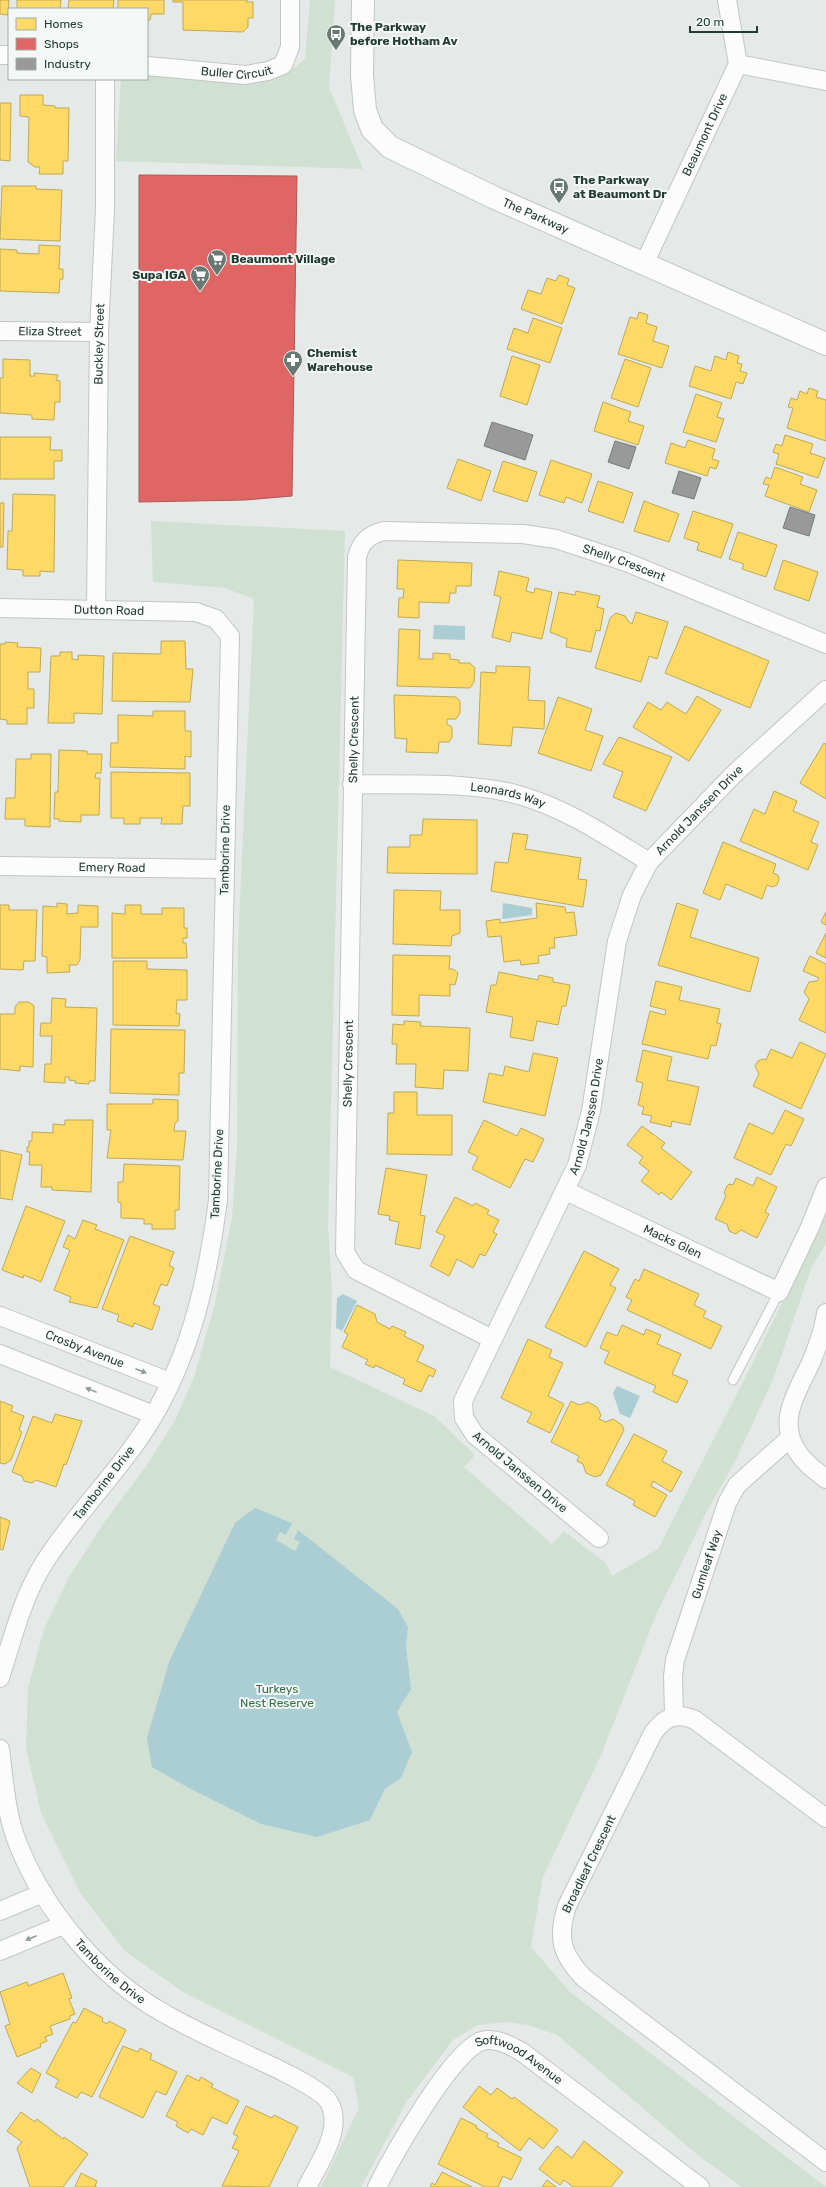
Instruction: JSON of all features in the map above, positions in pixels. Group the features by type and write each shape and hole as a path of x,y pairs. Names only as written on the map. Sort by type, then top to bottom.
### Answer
{"street":[{"name":"Buller Circuit","path":"148,66 245,75 268,71 283,65 290,47 290,0"},
{"name":"The Parkway","path":"364,0 363,96 368,119 372,129 379,138 390,147 644,264 826,344"},
{"path":"727,0 738,64 826,81"},
{"name":"Beaumont Drive","path":"644,264 738,64"},
{"name":"Buckley Street","path":"96,609 99,332 105,210 105,80"},
{"name":"Eliza Street","path":"0,331 99,332"},
{"name":"Shelly Crescent","path":"492,1339 356,1270 346,1252 356,558 359,548 365,539 373,533 397,531 523,534 556,539 626,562 826,644"},
{"name":"Dutton Road","path":"0,608 196,612 216,619"},
{"name":"Tamborine Drive","path":"0,1678 19,1618 43,1564 76,1517 126,1457 154,1415 170,1382 198,1311 210,1260 218,1200 230,636 216,619"},
{"name":"Arnold Janssen Drive","path":"599,1538 483,1442 468,1426 464,1418 463,1401 492,1339 566,1191 585,1139 591,1111 617,941 632,895 649,862 735,773 826,690"},
{"name":"Leonards Way","path":"352,784 473,787 522,795 582,820 649,862"},
{"name":"Emery Road","path":"0,866 224,869"},
{"path":"779,1292 810,1227 826,1188"},
{"name":"Macks Glen","path":"566,1191 779,1292"},
{"path":"826,1313 812,1360 789,1410 788,1424 790,1438 797,1452 808,1464 826,1479"},
{"name":"Crosby Avenue","path":"0,1316 170,1382"},
{"path":"0,1354 154,1415"},
{"name":"Gumleaf Way","path":"674,1715 673,1676 676,1653 727,1503 737,1485 790,1438"},
{"path":"674,1715 684,1715 705,1726 826,1818"},
{"name":"Broadleaf Crescent","path":"674,1715 659,1725 653,1733 567,1906 562,1921 561,1936 563,1950 571,1964 584,1978 826,2162"},
{"name":"Tamborine Drive","path":"0,1749 7,1803 17,1844 43,1894 63,1924 91,1956 127,1990 166,2015 306,2084 329,2102 335,2120 329,2143 307,2187"},
{"path":"0,1911 43,1894"},
{"path":"0,1950 63,1924"},
{"name":"Softwood Avenue","path":"377,2187 422,2108 463,2053 483,2041 495,2040 522,2052 690,2184"}],"lane":[{"path":"733,1380 779,1292"}],"green space":[{"path":"310,0 335,0 329,87 363,169 116,161 121,80 148,80 148,69 255,82 285,75 305,59"},
{"name":"Turkeys Nest Reserve","path":"151,521 345,531 328,1227 332,1289 330,1367 434,1416 475,1455 464,1467 552,1544 564,1531 606,1563 612,1576 658,1549 751,1366 826,1213 826,1244 812,1266 774,1377 736,1460 707,1511 656,1615 601,1755 543,1877 531,1947 570,1992 826,2187 742,2187 699,2156 557,2035 528,2025 507,2022 478,2025 453,2040 407,2101 361,2187 321,2187 359,2108 353,2077 183,1992 125,1951 81,1894 41,1813 26,1748 28,1688 44,1629 69,1577 103,1524 147,1465 175,1420 194,1377 215,1303 232,1218 237,1146 238,943 254,599 225,588 153,582"}],"water":[{"path":"434,625 465,626 465,640 433,639"},
{"path":"503,903 532,908 532,915 502,919"},
{"path":"343,1294 357,1301 342,1331 336,1328 337,1298"},
{"path":"617,1386 640,1396 630,1418 620,1414 613,1393"},
{"path":"255,1508 292,1523 286,1535 280,1532 276,1540 295,1551 300,1542 294,1539 298,1530 398,1609 408,1627 406,1647 411,1689 397,1712 412,1752 401,1778 385,1789 370,1820 317,1837 261,1824 187,1787 152,1767 147,1738 169,1662 235,1523"}],"building: Homes":[{"path":"0,0 9,0 8,15 0,14"},
{"path":"17,0 61,0 60,8 17,8"},
{"path":"69,0 114,0 113,8 68,8"},
{"path":"118,0 164,0 164,14 151,14 150,20 148,20 148,8 118,8"},
{"path":"173,0 247,0 247,2 253,2 253,18 248,18 248,27 243,32 183,30 183,2 173,2"},
{"path":"20,95 43,95 43,105 55,106 55,108 69,108 68,161 63,161 63,174 39,174 40,167 35,167 28,162 29,117 20,116"},
{"path":"0,103 11,103 10,161 0,160"},
{"path":"2,186 36,186 36,189 62,190 60,241 0,239"},
{"path":"39,245 60,246 59,269 63,269 63,279 60,279 59,293 0,291 0,249 17,250 17,253 39,254"},
{"path":"559,275 569,279 567,285 575,288 562,324 521,309 528,290 541,294 547,278 556,281"},
{"path":"639,312 648,315 646,323 657,327 653,341 669,346 662,368 618,354 630,317 637,319"},
{"path":"533,318 562,328 550,363 507,349 514,328 528,333"},
{"path":"728,352 739,356 737,363 742,364 740,371 747,373 743,384 736,382 731,399 689,386 695,366 711,371 715,356 726,360"},
{"path":"512,356 540,365 527,405 500,396"},
{"path":"3,359 30,360 30,376 35,376 34,373 58,375 56,380 60,381 60,402 55,402 54,420 32,419 32,415 0,413 0,378 3,378"},
{"path":"625,359 651,368 638,407 611,398"},
{"path":"809,388 818,391 816,397 826,400 826,441 787,428 793,408 788,407 791,398 797,400 800,391 807,394"},
{"path":"696,394 722,403 717,417 724,419 716,442 683,432"},
{"path":"603,402 631,412 628,421 644,426 638,445 594,431"},
{"path":"785,435 813,444 810,453 825,458 818,478 776,464 779,454 773,452 776,444 782,446"},
{"path":"0,437 51,437 50,450 62,450 62,461 54,461 54,479 0,479"},
{"path":"688,440 715,449 712,459 719,461 716,469 710,467 707,476 665,463 671,443 685,448"},
{"path":"458,459 491,471 481,501 447,488"},
{"path":"551,460 592,474 582,503 566,497 564,503 539,495"},
{"path":"503,461 537,472 527,502 493,491"},
{"path":"775,467 803,477 800,484 817,490 809,512 765,496 769,485 763,484 766,477 771,479"},
{"path":"598,481 633,493 623,523 588,511"},
{"path":"13,494 55,495 54,572 40,571 40,576 23,576 23,570 7,569 8,531 12,531"},
{"path":"644,501 679,514 669,542 634,531"},
{"path":"0,503 4,503 3,547 0,547"},
{"path":"693,511 733,524 721,558 697,550 699,543 684,538"},
{"path":"738,532 777,545 766,577 742,569 744,564 729,559"},
{"path":"398,560 472,563 471,586 456,586 456,593 450,593 449,603 419,602 419,618 398,617 399,598 403,598 404,589 397,589"},
{"path":"783,560 818,572 809,601 774,589"},
{"path":"499,571 529,578 526,591 534,593 535,588 552,592 542,639 512,632 510,642 492,637 501,597 494,595"},
{"path":"576,591 600,596 597,607 604,609 600,631 596,630 591,652 566,647 567,639 550,632 559,592 575,595"},
{"path":"636,612 668,622 657,659 649,656 641,682 595,668 610,618 616,613 625,616 632,624"},
{"path":"685,626 769,661 750,708 665,673"},
{"path":"399,629 420,630 419,659 433,659 433,653 450,654 450,659 459,660 459,663 470,663 475,668 474,682 470,688 397,686"},
{"path":"161,641 185,641 186,669 193,669 190,702 112,701 113,653 161,654"},
{"path":"5,642 18,643 17,647 41,648 40,672 28,672 28,689 34,689 34,708 27,708 27,724 7,724 7,720 0,719 0,644 5,644"},
{"path":"60,652 72,652 72,659 78,660 78,655 104,656 102,714 74,713 74,723 48,723 51,656 60,656"},
{"path":"496,666 530,667 528,700 545,701 544,729 513,727 511,746 478,744 481,672 496,673"},
{"path":"394,695 456,697 460,701 460,713 456,719 447,719 447,724 452,727 452,737 449,742 439,742 438,753 406,752 407,739 395,738"},
{"path":"697,696 721,710 689,761 633,727 648,702 661,710 667,702 686,714"},
{"path":"558,697 592,709 585,730 603,736 591,771 538,753"},
{"path":"153,711 185,711 185,731 191,731 191,757 185,756 185,769 110,767 111,743 118,743 118,715 153,716"},
{"path":"619,737 672,757 646,811 613,797 623,772 603,764"},
{"path":"824,743 826,744 826,799 800,783"},
{"path":"59,750 87,751 87,754 102,754 101,773 96,773 95,778 100,778 99,815 81,815 81,822 59,821 59,819 54,819 55,792 58,792"},
{"path":"31,754 51,754 50,827 25,826 25,819 5,819 6,798 15,798 16,759 31,759"},
{"path":"111,772 190,773 190,806 183,806 182,824 161,824 162,818 140,818 140,824 124,824 124,818 111,818"},
{"path":"774,791 797,801 793,811 819,822 811,842 818,845 808,870 740,841 754,809 765,814"},
{"path":"423,819 477,820 477,874 387,873 388,847 410,847 410,835 422,835"},
{"path":"513,833 528,835 525,849 581,858 578,879 587,880 583,907 491,891 495,862 508,863"},
{"path":"723,842 776,864 773,873 778,875 779,879 777,885 772,887 767,885 762,899 726,884 720,900 703,893"},
{"path":"394,890 441,891 440,910 460,910 460,933 452,936 451,946 393,944"},
{"path":"57,903 67,904 67,914 78,913 78,905 98,906 98,927 81,927 80,960 77,965 69,965 70,972 47,973 47,957 42,956 43,906 57,907"},
{"path":"536,903 565,907 566,913 574,912 577,935 554,938 555,948 549,948 550,954 538,956 539,963 521,965 520,960 504,962 501,936 488,937 486,921 500,919 500,923 537,918"},
{"path":"677,903 698,910 690,937 759,958 750,992 658,965"},
{"path":"0,905 9,905 9,910 37,910 35,961 24,961 23,970 0,969"},
{"path":"125,905 141,905 141,914 162,914 162,908 184,908 184,928 187,928 187,938 183,938 183,943 186,943 187,958 112,958 112,913 125,914"},
{"path":"826,912 826,925 821,922"},
{"path":"826,933 826,958 816,953"},
{"path":"393,955 450,956 449,969 453,969 458,973 455,985 450,984 450,996 419,995 419,1016 392,1015"},
{"path":"810,956 826,964 826,1033 799,1020 809,999 804,992 809,982 817,981 819,978 803,971"},
{"path":"113,961 147,961 147,969 187,970 187,1000 177,1000 176,1013 180,1014 179,1026 113,1025"},
{"path":"499,972 538,980 539,975 553,978 553,982 570,985 566,1006 562,1006 558,1025 537,1021 533,1041 510,1037 513,1017 486,1012 491,985 496,985"},
{"path":"656,981 682,987 679,1000 720,1009 717,1023 721,1024 716,1046 711,1045 708,1059 642,1044 650,1011 665,1015 666,1010 650,1006"},
{"path":"52,998 66,999 65,1007 97,1008 95,1081 89,1081 89,1084 75,1083 76,1081 69,1080 69,1077 65,1077 65,1083 44,1082 45,1064 51,1064 52,1036 40,1036 41,1023 51,1023"},
{"path":"19,1002 29,1002 34,1006 33,1067 20,1066 20,1071 0,1069 0,1014 15,1014 15,1007"},
{"path":"404,1021 421,1022 420,1026 470,1028 468,1071 444,1070 443,1089 415,1087 416,1064 396,1064 397,1044 392,1044 393,1024 404,1025"},
{"path":"111,1029 185,1030 184,1073 179,1073 179,1095 110,1093"},
{"path":"800,1042 826,1054 801,1109 753,1086 759,1074 755,1066 758,1061 763,1059 766,1060 771,1049 792,1058"},
{"path":"643,1050 672,1057 667,1080 699,1087 690,1125 672,1121 671,1127 650,1122 652,1116 642,1114 644,1107 638,1105 643,1083 636,1081"},
{"path":"533,1053 558,1058 545,1116 483,1102 489,1073 503,1076 505,1066 529,1072"},
{"path":"394,1092 417,1092 417,1115 452,1115 452,1155 387,1154 388,1113 394,1113"},
{"path":"153,1099 178,1100 178,1121 175,1123 174,1131 186,1131 183,1160 107,1158 111,1130 107,1130 107,1104 153,1104"},
{"path":"785,1110 804,1119 791,1146 786,1144 771,1175 734,1158 749,1123 773,1134"},
{"path":"65,1120 93,1120 91,1192 52,1190 52,1187 41,1187 42,1165 29,1165 30,1152 27,1152 27,1147 29,1147 29,1141 32,1141 32,1132 53,1133 53,1124 65,1125"},
{"path":"484,1120 517,1136 521,1128 544,1139 533,1162 525,1159 510,1188 472,1169 478,1157 468,1152"},
{"path":"642,1126 665,1143 661,1148 692,1172 671,1200 661,1192 659,1195 641,1181 649,1171 639,1163 643,1157 627,1145"},
{"path":"0,1150 22,1155 12,1200 0,1198"},
{"path":"124,1164 180,1166 179,1210 175,1210 175,1229 152,1229 152,1224 144,1224 144,1219 121,1218 121,1203 118,1202 118,1182 123,1182"},
{"path":"386,1168 427,1175 420,1215 425,1216 420,1249 395,1244 399,1222 389,1220 390,1216 378,1214"},
{"path":"757,1177 777,1187 765,1212 769,1214 757,1238 741,1230 736,1234 729,1231 727,1224 715,1219 726,1196 724,1193 729,1184 733,1185 736,1178 753,1186"},
{"path":"455,1197 473,1206 475,1203 489,1210 487,1214 499,1220 493,1232 497,1234 485,1256 480,1254 473,1268 457,1259 449,1276 430,1266 445,1236 436,1232"},
{"path":"26,1206 65,1221 41,1282 24,1275 23,1278 2,1270"},
{"path":"83,1220 97,1225 95,1229 124,1240 97,1308 69,1302 71,1297 54,1290 70,1250 63,1247 68,1235 75,1239"},
{"path":"130,1236 174,1252 169,1265 174,1268 167,1286 161,1284 153,1304 160,1307 152,1330 134,1323 133,1327 117,1321 119,1315 102,1309"},
{"path":"584,1251 619,1269 610,1285 616,1288 586,1347 545,1327"},
{"path":"644,1269 699,1294 694,1305 706,1311 703,1317 722,1326 711,1349 627,1310 632,1300 626,1297 635,1279 639,1281"},
{"path":"357,1305 375,1314 377,1322 390,1329 392,1326 406,1332 404,1336 424,1346 417,1361 436,1370 433,1377 429,1375 421,1392 403,1384 405,1379 375,1365 374,1368 365,1364 368,1360 342,1347 348,1334 344,1332"},
{"path":"622,1325 644,1335 646,1329 661,1335 657,1344 681,1354 672,1374 688,1381 677,1403 653,1392 656,1386 604,1363 609,1352 600,1348 607,1332 617,1336"},
{"path":"528,1339 552,1350 549,1357 563,1363 548,1396 564,1404 550,1433 527,1422 532,1413 501,1398"},
{"path":"0,1401 13,1406 11,1411 24,1416 19,1430 22,1432 11,1460 5,1464 0,1463"},
{"path":"571,1401 579,1405 588,1402 597,1407 601,1415 599,1419 606,1422 613,1419 622,1425 624,1430 601,1475 595,1477 586,1473 583,1464 577,1461 579,1456 551,1442"},
{"path":"55,1414 82,1421 66,1465 64,1464 56,1487 36,1480 32,1483 24,1481 22,1476 12,1472 33,1416 52,1423"},
{"path":"634,1434 667,1451 662,1461 682,1472 671,1492 653,1481 651,1486 667,1495 655,1517 633,1505 635,1501 606,1485"},
{"path":"0,1517 10,1521 3,1550 0,1549"},
{"path":"63,1973 72,1998 69,1999 75,2014 70,2016 70,2019 50,2026 53,2034 45,2037 47,2041 40,2044 41,2047 17,2057 5,2026 10,2024 0,1992 27,1982 28,1986"},
{"path":"84,2008 103,2018 102,2021 107,2024 109,2021 126,2030 92,2097 81,2092 77,2098 55,2087 59,2080 46,2073 73,2022 76,2023"},
{"path":"123,2046 138,2052 140,2048 152,2054 150,2059 177,2072 166,2095 156,2091 143,2118 99,2097"},
{"path":"31,2068 41,2074 32,2093 17,2083"},
{"path":"187,2075 199,2081 201,2077 213,2084 211,2087 239,2101 227,2124 212,2117 203,2135 191,2129 188,2133 176,2126 178,2122 166,2116"},
{"path":"479,2086 491,2095 497,2088 512,2099 514,2097 558,2130 543,2149 529,2138 520,2151 463,2107"},
{"path":"246,2106 272,2118 274,2115 298,2127 269,2187 222,2186 239,2151 232,2148 238,2136 233,2134"},
{"path":"21,2112 35,2122 37,2119 63,2139 64,2137 88,2154 63,2187 30,2187 17,2148 22,2142 7,2131"},
{"path":"461,2118 477,2126 476,2128 488,2134 486,2137 499,2143 497,2146 522,2158 511,2180 503,2176 498,2187 485,2187 438,2164"},
{"path":"584,2141 623,2172 611,2187 573,2187 564,2180 560,2185 539,2169 557,2146 572,2158"},
{"path":"442,2172 472,2187 430,2187 432,2183 435,2185"},
{"path":"81,2173 97,2181 95,2186 97,2187 75,2187"},
{"path":"547,2180 556,2187 542,2187"}],"building: Shops":[{"name":"Beaumont Village","path":"139,175 297,176 292,496 245,500 139,502"}],"building: Industry":[{"path":"492,422 533,435 525,460 484,446"},
{"path":"615,441 636,447 629,469 608,462"},
{"path":"679,471 701,478 694,499 672,493"},
{"path":"790,507 815,515 809,536 783,528"}],"place":[{"name":"The Parkway before Hotham Av","path":"336,51"},
{"name":"The Parkway at Beaumont Dr","path":"559,204"},
{"name":"Beaumont Village","path":"217,276"},
{"name":"Supa IGA","path":"200,292"},
{"name":"Chemist Warehouse","path":"293,377"}]}
